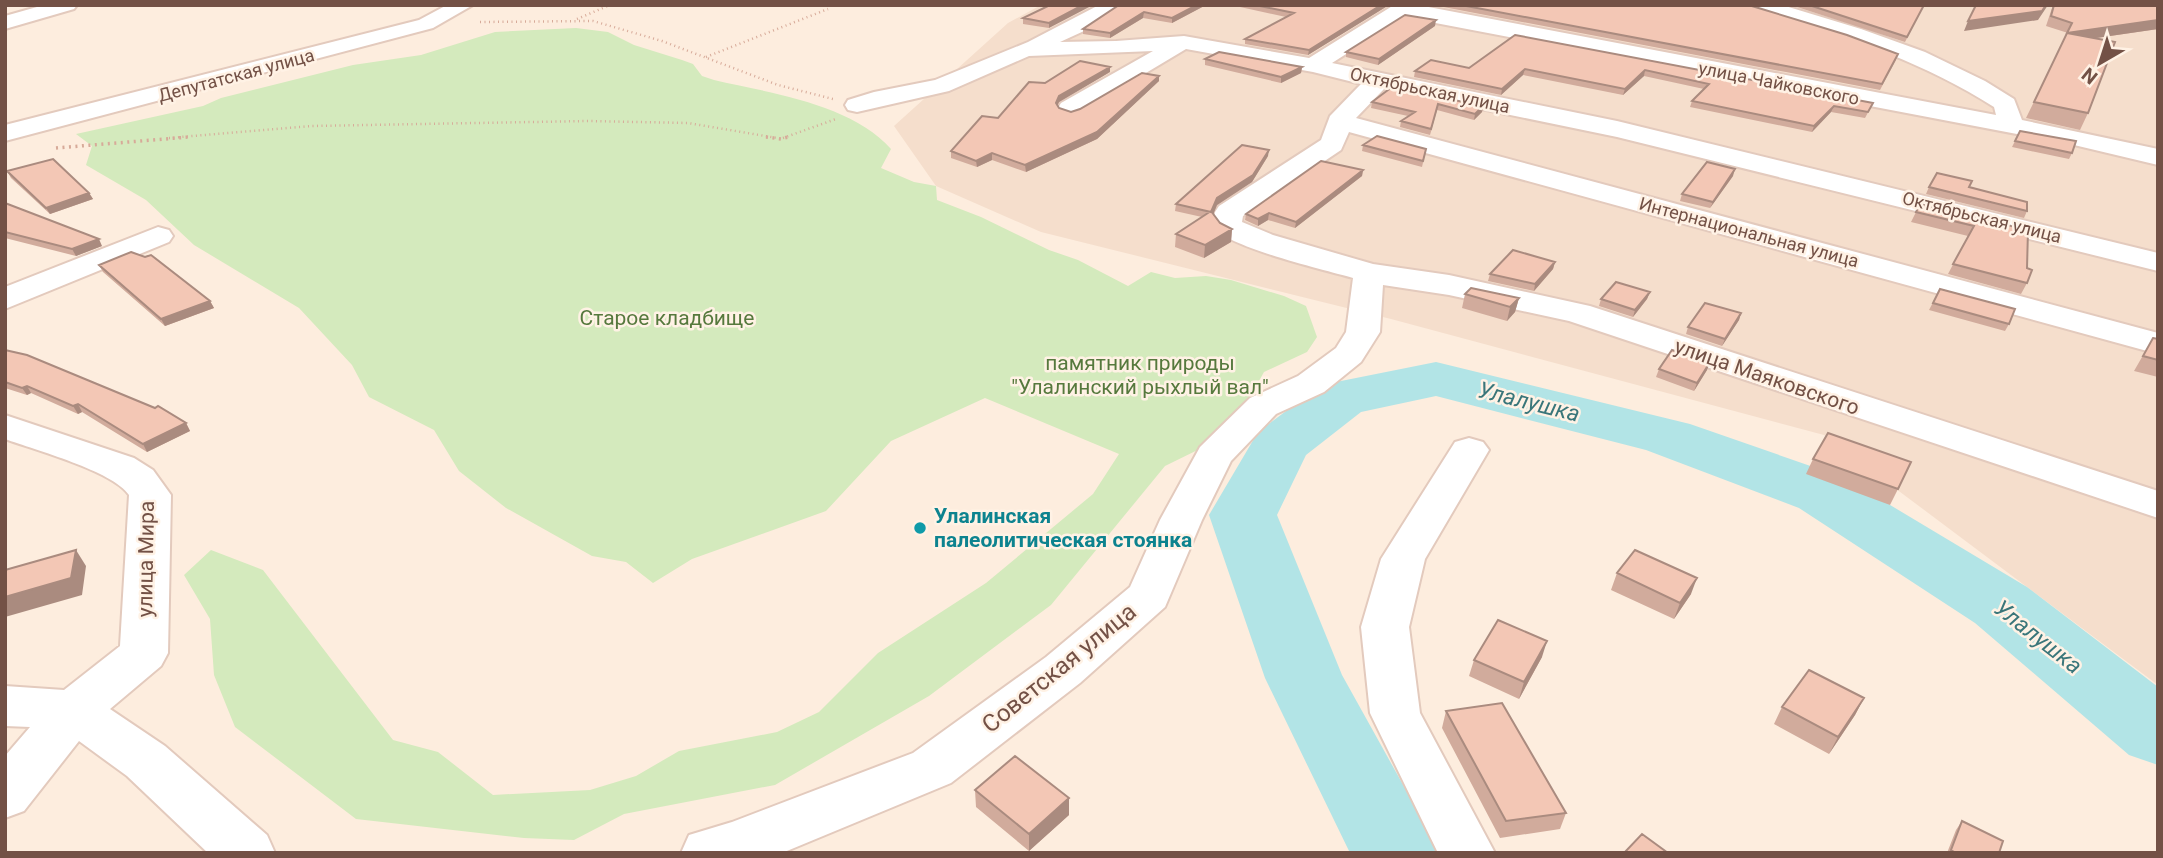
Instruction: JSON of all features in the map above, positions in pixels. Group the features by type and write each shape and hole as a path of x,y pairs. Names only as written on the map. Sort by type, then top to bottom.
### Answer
{"street":[{"path":"5,23 67,5"},
{"name":"Депутатская улица","path":"5,133 426,24 463,5"},
{"path":"1026,49 1077,27 1114,5"},
{"path":"1758,5 1870,38 1986,91 2005,104 2011,126"},
{"path":"1313,65 1404,8"},
{"name":"улица Чайковского","path":"1404,8 2158,157"},
{"path":"392,10 426,24"},
{"path":"1861,16 1870,38"},
{"path":"1070,108 1184,42"},
{"name":"Октябрьская улица","path":"852,110 882,97 941,86 1026,49 1116,48 1184,42 1313,65 1379,82 1617,129 2158,262"},
{"path":"1339,121 1355,100 1379,82"},
{"name":"улица Маяковского","path":"1339,121 1332,144 1229,212 1227,226 1262,241 1370,273 1449,285 1578,313 2158,505"},
{"name":"Интернациональная улица","path":"1339,121 2158,344"},
{"path":"5,299 159,236"},
{"name":"Советская улица","path":"709,853 736,846 932,768 1063,670 1149,596 1181,520 1214,456 1264,406 1311,384 1349,355 1363,332 1365,295 1370,273"},
{"name":"улица Мира","path":"5,426 120,467 139,479 150,495 144,653 74,710 5,795"},
{"path":"1467,853 1395,713 1385,627 1403,559 1469,450"},
{"path":"5,706 74,710 146,761 247,853"}],"path":[{"path":"573,21 610,5"},
{"path":"705,57 828,9"},
{"path":"426,24 573,21 623,28 852,110"},
{"path":"44,149 311,126 587,121 688,123 781,139 852,110"}],"shaded area":[{"path":"1041,5 2158,5 2158,685 1824,435 1391,319 1041,232 936,186 894,126 1008,23"}],"green space":[{"name":"Старое кладбище","path":"576,28 608,32 634,45 693,64 702,76 809,102 855,121 891,149 881,168 914,182 936,186 937,200 981,217 1049,250 1078,260 1128,286 1151,272 1175,278 1206,276 1231,280 1284,296 1306,306 1317,337 1307,352 1264,372 1236,422 1218,440 1165,466 1051,605 929,696 775,785 624,814 574,840 524,838 356,819 235,727 214,675 210,619 184,575 211,550 263,570 393,740 438,752 493,795 590,790 636,776 679,751 777,732 819,712 878,653 986,583 1093,494 1119,454 985,398 891,441 826,511 692,559 653,583 626,562 592,556 506,508 459,471 434,430 369,397 352,365 299,308 194,245 146,200 86,165 92,146 76,134 203,106 221,98 353,65 421,55 495,32"}],"building":[{"path":"1050,5 1083,5 1049,23 1023,18"},
{"path":"1119,5 1197,5 1172,18 1144,12 1110,33 1083,29"},
{"path":"1255,5 1381,5 1309,50 1245,39 1294,13"},
{"path":"1461,5 1751,5 1898,54 1882,84"},
{"path":"1809,5 1924,5 1907,37"},
{"path":"1976,5 2046,5 2042,11 1968,21"},
{"path":"2054,5 2156,5 2158,20 2067,33 2072,23 2051,16"},
{"path":"1405,15 1436,20 1379,59 1346,52"},
{"path":"2067,33 2115,42 2088,113 2034,102"},
{"path":"1515,35 1873,103 1868,112 1834,106 1814,126 1692,101 1709,84 1645,70 1625,89 1525,69 1502,89 1415,71 1431,60 1469,68"},
{"path":"1219,52 1302,67 1281,77 1205,59"},
{"path":"1080,61 1110,67 1059,96 1056,103 1059,108 1071,112 1142,73 1159,76 1097,132 1025,165 992,153 976,161 951,151 982,116 998,118 1029,82 1045,83"},
{"path":"1392,87 1483,106 1475,114 1438,104 1431,129 1401,121 1415,112 1372,102"},
{"path":"2020,131 2076,141 2072,153 2015,141"},
{"path":"1377,136 1426,149 1423,161 1363,145"},
{"path":"1242,145 1269,150 1253,175 1217,198 1211,212 1176,204"},
{"path":"53,159 89,193 46,208 7,171"},
{"path":"1321,161 1363,170 1296,222 1269,213 1258,219 1246,214"},
{"path":"1707,162 1735,169 1713,202 1682,194"},
{"path":"1937,173 1972,181 1969,187 2027,202 2027,211 1929,187"},
{"path":"5,203 99,239 72,249 5,232"},
{"path":"1920,204 2028,230 2027,268 2032,270 2027,283 1953,264 1974,226 1916,212"},
{"path":"1211,211 1220,223 1232,229 1205,245 1176,234"},
{"path":"1513,250 1555,262 1535,284 1490,274"},
{"path":"131,252 145,257 151,255 210,301 161,319 99,265"},
{"path":"1616,282 1650,292 1635,310 1601,299"},
{"path":"1471,288 1519,298 1510,307 1465,294"},
{"path":"1940,289 2015,309 2009,324 1933,303"},
{"path":"1705,303 1741,313 1725,339 1688,327"},
{"path":"2153,338 2158,339 2158,360 2143,356"},
{"path":"5,350 27,355 155,408 158,406 186,423 143,444 78,404 73,406 27,386 22,388 5,382"},
{"path":"1672,350 1710,362 1697,383 1659,369"},
{"path":"1828,433 1911,462 1898,489 1813,459"},
{"path":"76,550 71,578 5,597 5,570"},
{"path":"1635,550 1697,578 1680,603 1617,573"},
{"path":"1498,620 1547,641 1524,682 1474,660"},
{"path":"1809,670 1864,698 1838,737 1782,707"},
{"path":"1502,703 1566,813 1506,821 1446,711"},
{"path":"1015,756 1069,798 1029,834 975,790"},
{"path":"1962,821 2003,841 1999,853 1956,853 1951,850"},
{"path":"1642,834 1668,853 1624,853"}],"waterway":[{"name":"Улалушка","path":"1396,853 1304,678 1243,515 1280,445 1342,398 1436,379 1668,437 1822,493 2001,605 2158,732"}],"place":[{"name":"Улалинская палеолитическая стоянка","path":"920,528"}],"park label":[{"name":"памятник природы \"Улалинский рыхлый вал\"","path":"1140,375"}]}
